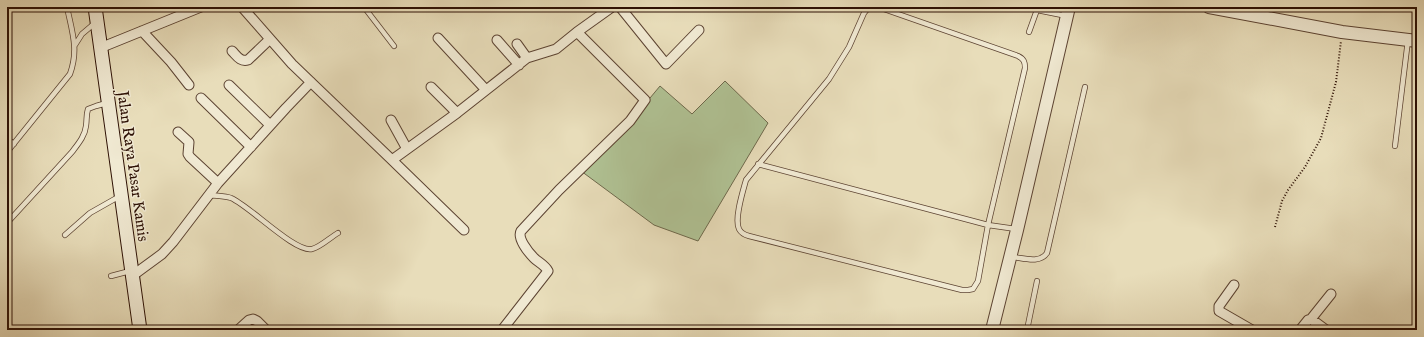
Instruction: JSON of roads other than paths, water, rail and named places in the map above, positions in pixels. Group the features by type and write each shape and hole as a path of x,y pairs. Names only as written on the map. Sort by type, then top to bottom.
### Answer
{"main road":[{"name":"Jalan Raya Pasar Kamis","path":"95,7 107,104 140,330"}],"street":[{"path":"100,48 201,7"},
{"path":"242,7 292,64 464,230"},
{"path":"392,160 457,113 528,58 556,49 612,7"},
{"path":"620,7 666,64 699,30"},
{"path":"1209,7 1342,32 1412,41"},
{"path":"992,330 1068,12"},
{"path":"142,31 171,62 189,85"},
{"path":"502,330 548,271 546,267 534,258 527,249 520,237 520,234 559,190 630,121 645,100 577,32"},
{"path":"438,38 486,90"},
{"path":"232,51 243,61 248,60 270,39"},
{"path":"497,40 519,65"},
{"path":"518,44 528,58"},
{"path":"132,273 162,254 173,242 218,183 311,82"},
{"path":"229,85 270,125"},
{"path":"431,87 457,113"},
{"path":"201,98 251,147"},
{"path":"391,120 406,149"},
{"path":"178,132 188,142 188,154 190,157 218,183"},
{"path":"1234,285 1219,306 1219,312 1252,330"},
{"path":"1300,330 1331,294"},
{"path":"238,330 249,320 253,319 266,330"},
{"path":"1311,319 1326,330"}],"lane":[{"path":"7,152 70,74 74,64 75,45 67,7"},
{"path":"364,7 394,46"},
{"path":"869,7 864,13 849,47 829,79 746,180 738,221 739,229 744,235 968,290 973,289 978,281 988,225 1026,68 1024,60 1018,56 878,7"},
{"path":"1029,32 1038,8 1068,12"},
{"path":"75,45 82,34 97,22"},
{"path":"1395,146 1412,41"},
{"path":"1010,256 1039,260 1047,253 1086,87"},
{"path":"7,223 72,152 80,141 84,135 86,127 86,114 88,109 107,104"},
{"path":"7,139 14,144"},
{"path":"758,164 988,225 1017,230"},
{"path":"210,195 230,198 236,201 248,208 289,240 306,250 313,249 338,233"},
{"path":"65,235 90,213 120,196"},
{"path":"111,276 132,273"},
{"path":"1027,330 1037,281"}]}
